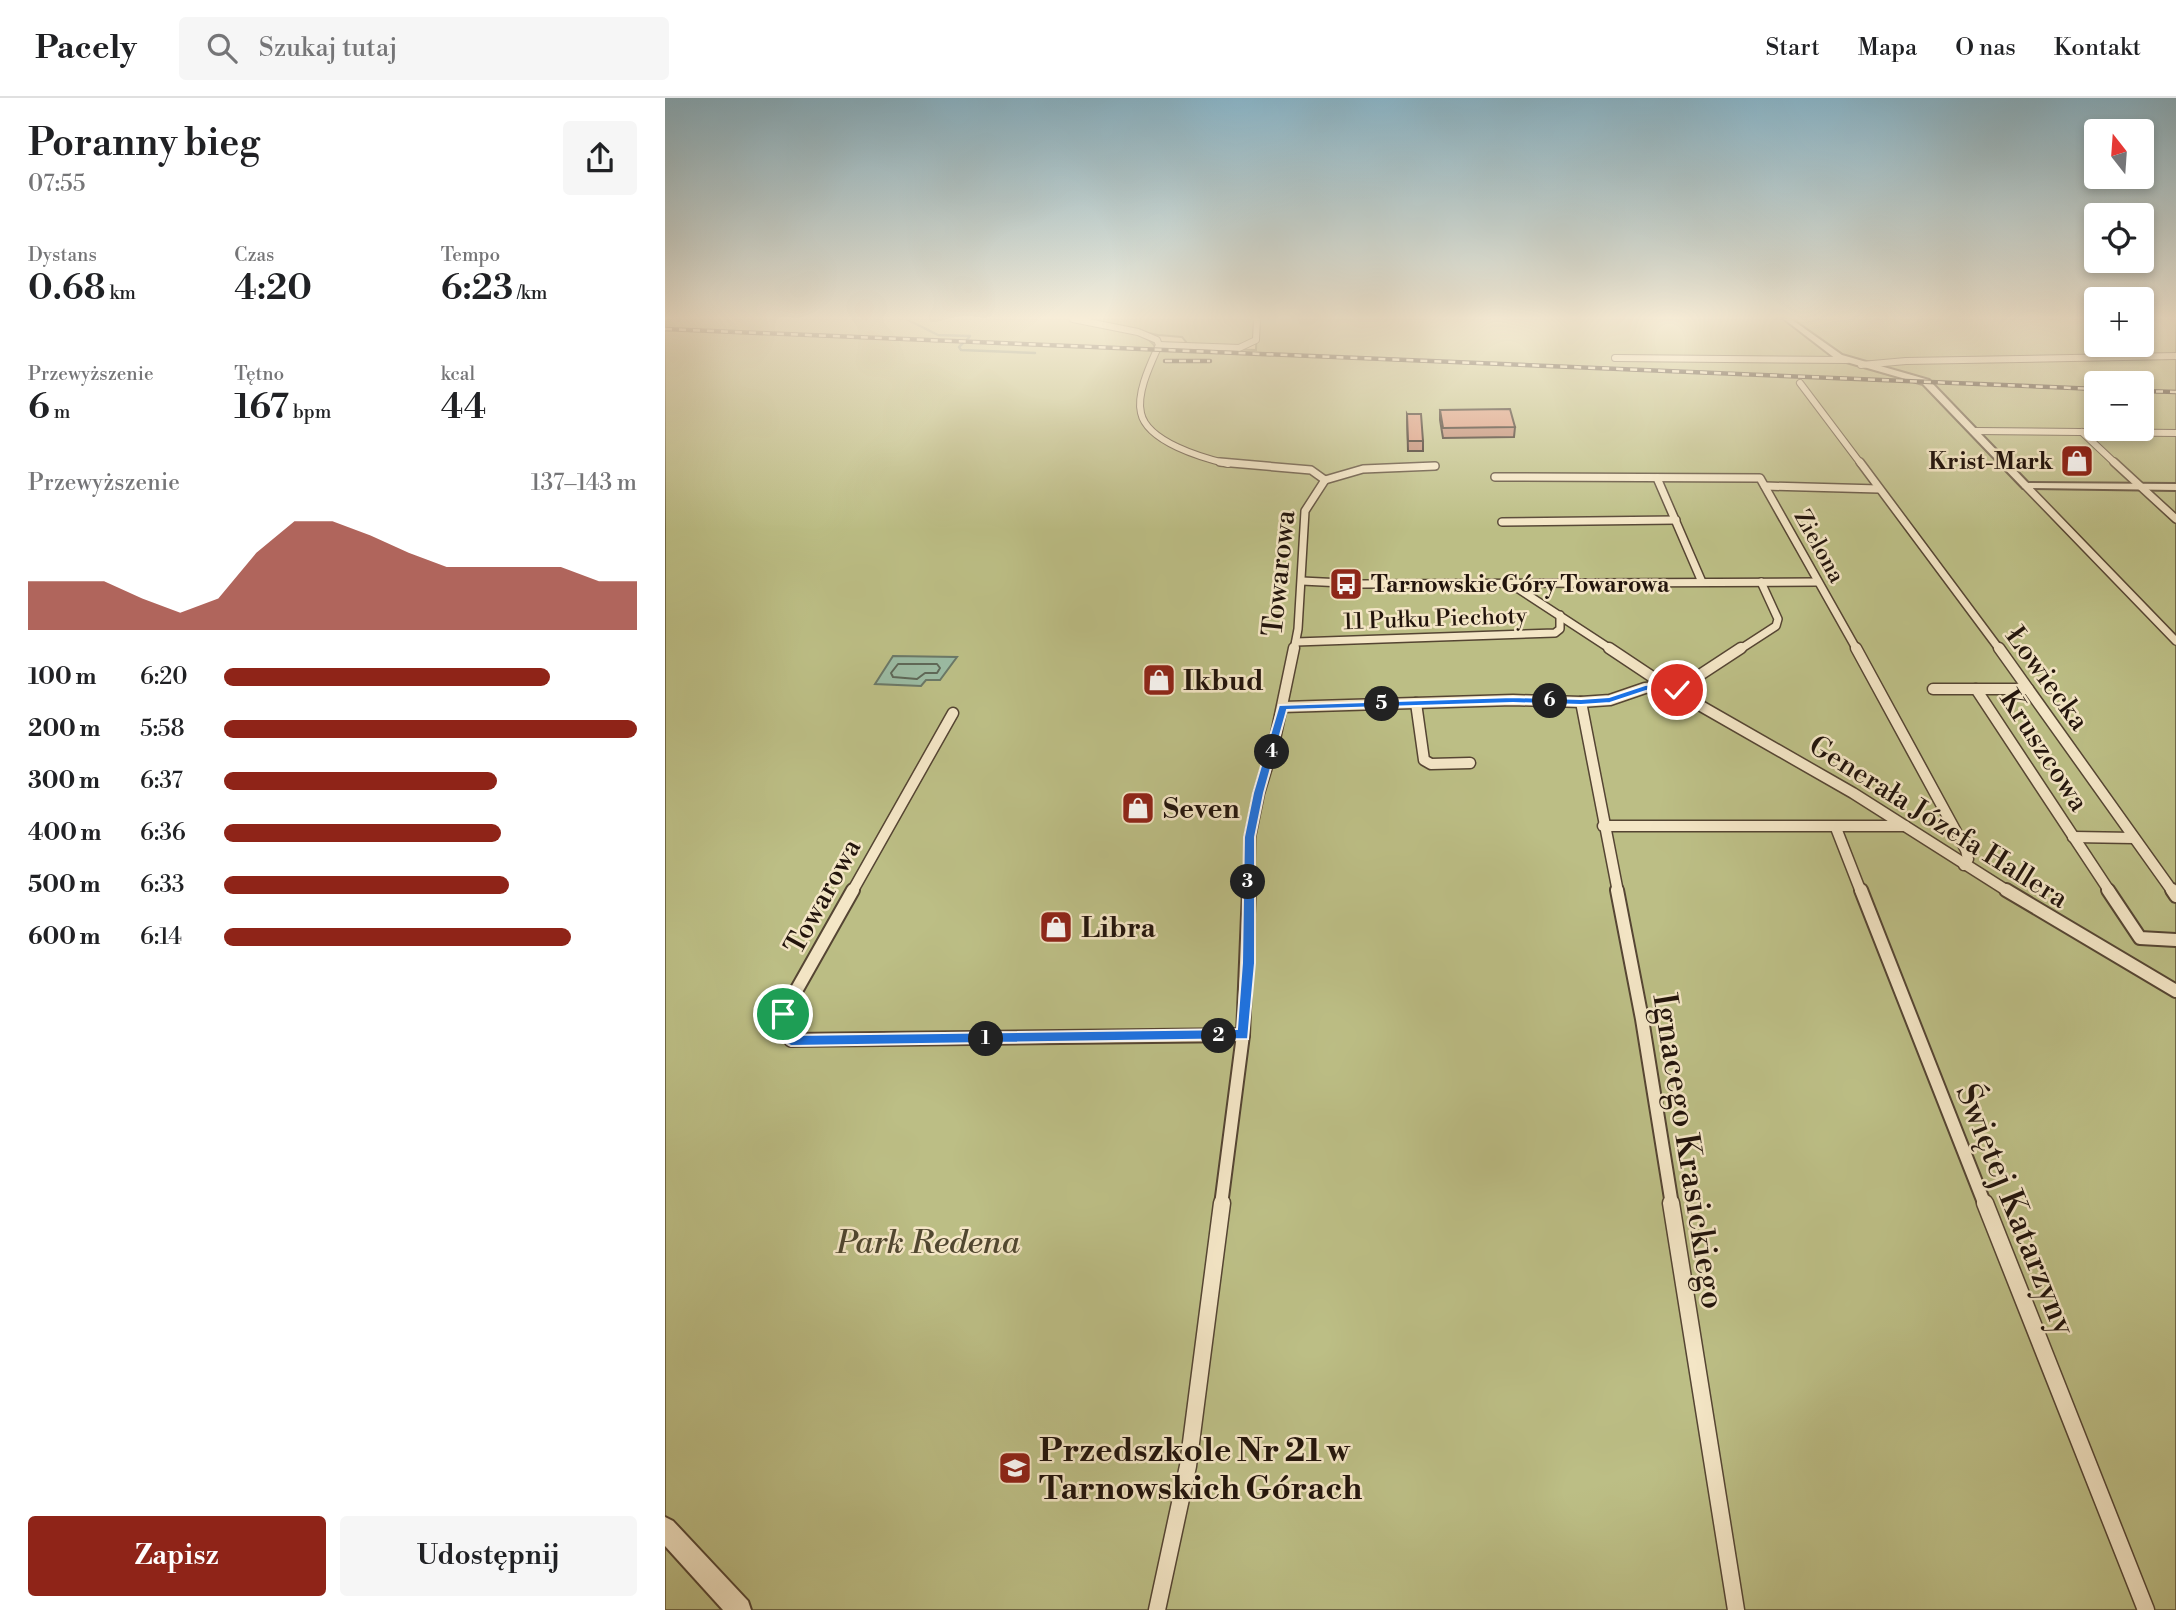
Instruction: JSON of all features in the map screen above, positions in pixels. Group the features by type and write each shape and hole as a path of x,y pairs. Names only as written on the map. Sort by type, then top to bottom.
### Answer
{"street":[{"path":"1145,390 1140,407 1143,421 1152,433 1184,449 1228,464 1311,470 1325,480"},
{"name":"Łowiecka","path":"1805,390 1950,580 2176,896"},
{"path":"1933,390 2176,641"},
{"path":"1973,431 2176,433"},
{"path":"2082,432 2176,519"},
{"name":"Towarowa","path":"1157,1610 1188,1466 1243,1035 1248,963 1249,837 1283,707 1296,642 1305,511 1325,480 1363,469 1434,466"},
{"name":"Zielona","path":"1495,477 1760,478 1920,762 1960,839 1968,859 1964,865"},
{"path":"1657,478 1702,582"},
{"path":"1765,486 1879,489"},
{"path":"2026,486 2176,487"},
{"path":"1502,522 1676,520"},
{"path":"1301,581 1514,586 1817,582"},
{"path":"1677,690 1776,626 1778,619 1761,582"},
{"name":"Generała Józefa Hallera","path":"1514,586 1666,686 1677,690 1905,826 1964,865 2176,991"},
{"name":"11 Pułku Piechoty","path":"1296,642 1555,633 1560,629 1560,615"},
{"path":"1283,707 1513,700 1581,702 1610,700 1645,688 1666,686"},
{"name":"Kruszcowa","path":"1933,689 2028,688"},
{"name":"Kruszcowa","path":"1976,689 2140,938 2176,940"},
{"name":"Ignacego Krasickiego","path":"1581,702 1642,1019 1736,1610"},
{"path":"1416,703 1424,760 1431,764 1470,763"},
{"name":"Towarowa","path":"953,713 783,1014 785,1030 791,1040 1243,1035"},
{"path":"1603,826 1905,826"},
{"name":"Świętej Katarzyny","path":"1836,828 2146,1610"},
{"name":"Kruszcowa","path":"2073,837 2134,838"},
{"path":"665,1530 739,1610"}],"green space":[{"name":"Park Redena","path":"665,390 2084,390 2084,441 2154,441 2154,390 2176,390 2176,1610 665,1610"}],"water":[{"path":"893,656 957,657 940,680 926,680 921,686 875,684"}],"building":[{"path":"1510,409 1515,427 1443,428 1440,410"},
{"path":"1407,414 1421,414 1423,441 1408,441"}],"railway":[{"path":"2154,391 2176,392"}],"place":[{"name":"Krist-Mark","path":"2077,461"},
{"name":"Tarnowskie Góry Towarowa","path":"1346,584"},
{"name":"Ikbud","path":"1159,680"},
{"name":"Seven","path":"1138,808"},
{"name":"Libra","path":"1056,927"},
{"name":"Przedszkole Nr 21 w Tarnowskich Górach","path":"1015,1468"}],"route":[{"path":"783,1014 785,1030 791,1040 1243,1035 1248,963 1249,837 1283,707 1513,700 1581,702 1610,700 1645,688 1666,686 1677,690"}]}
